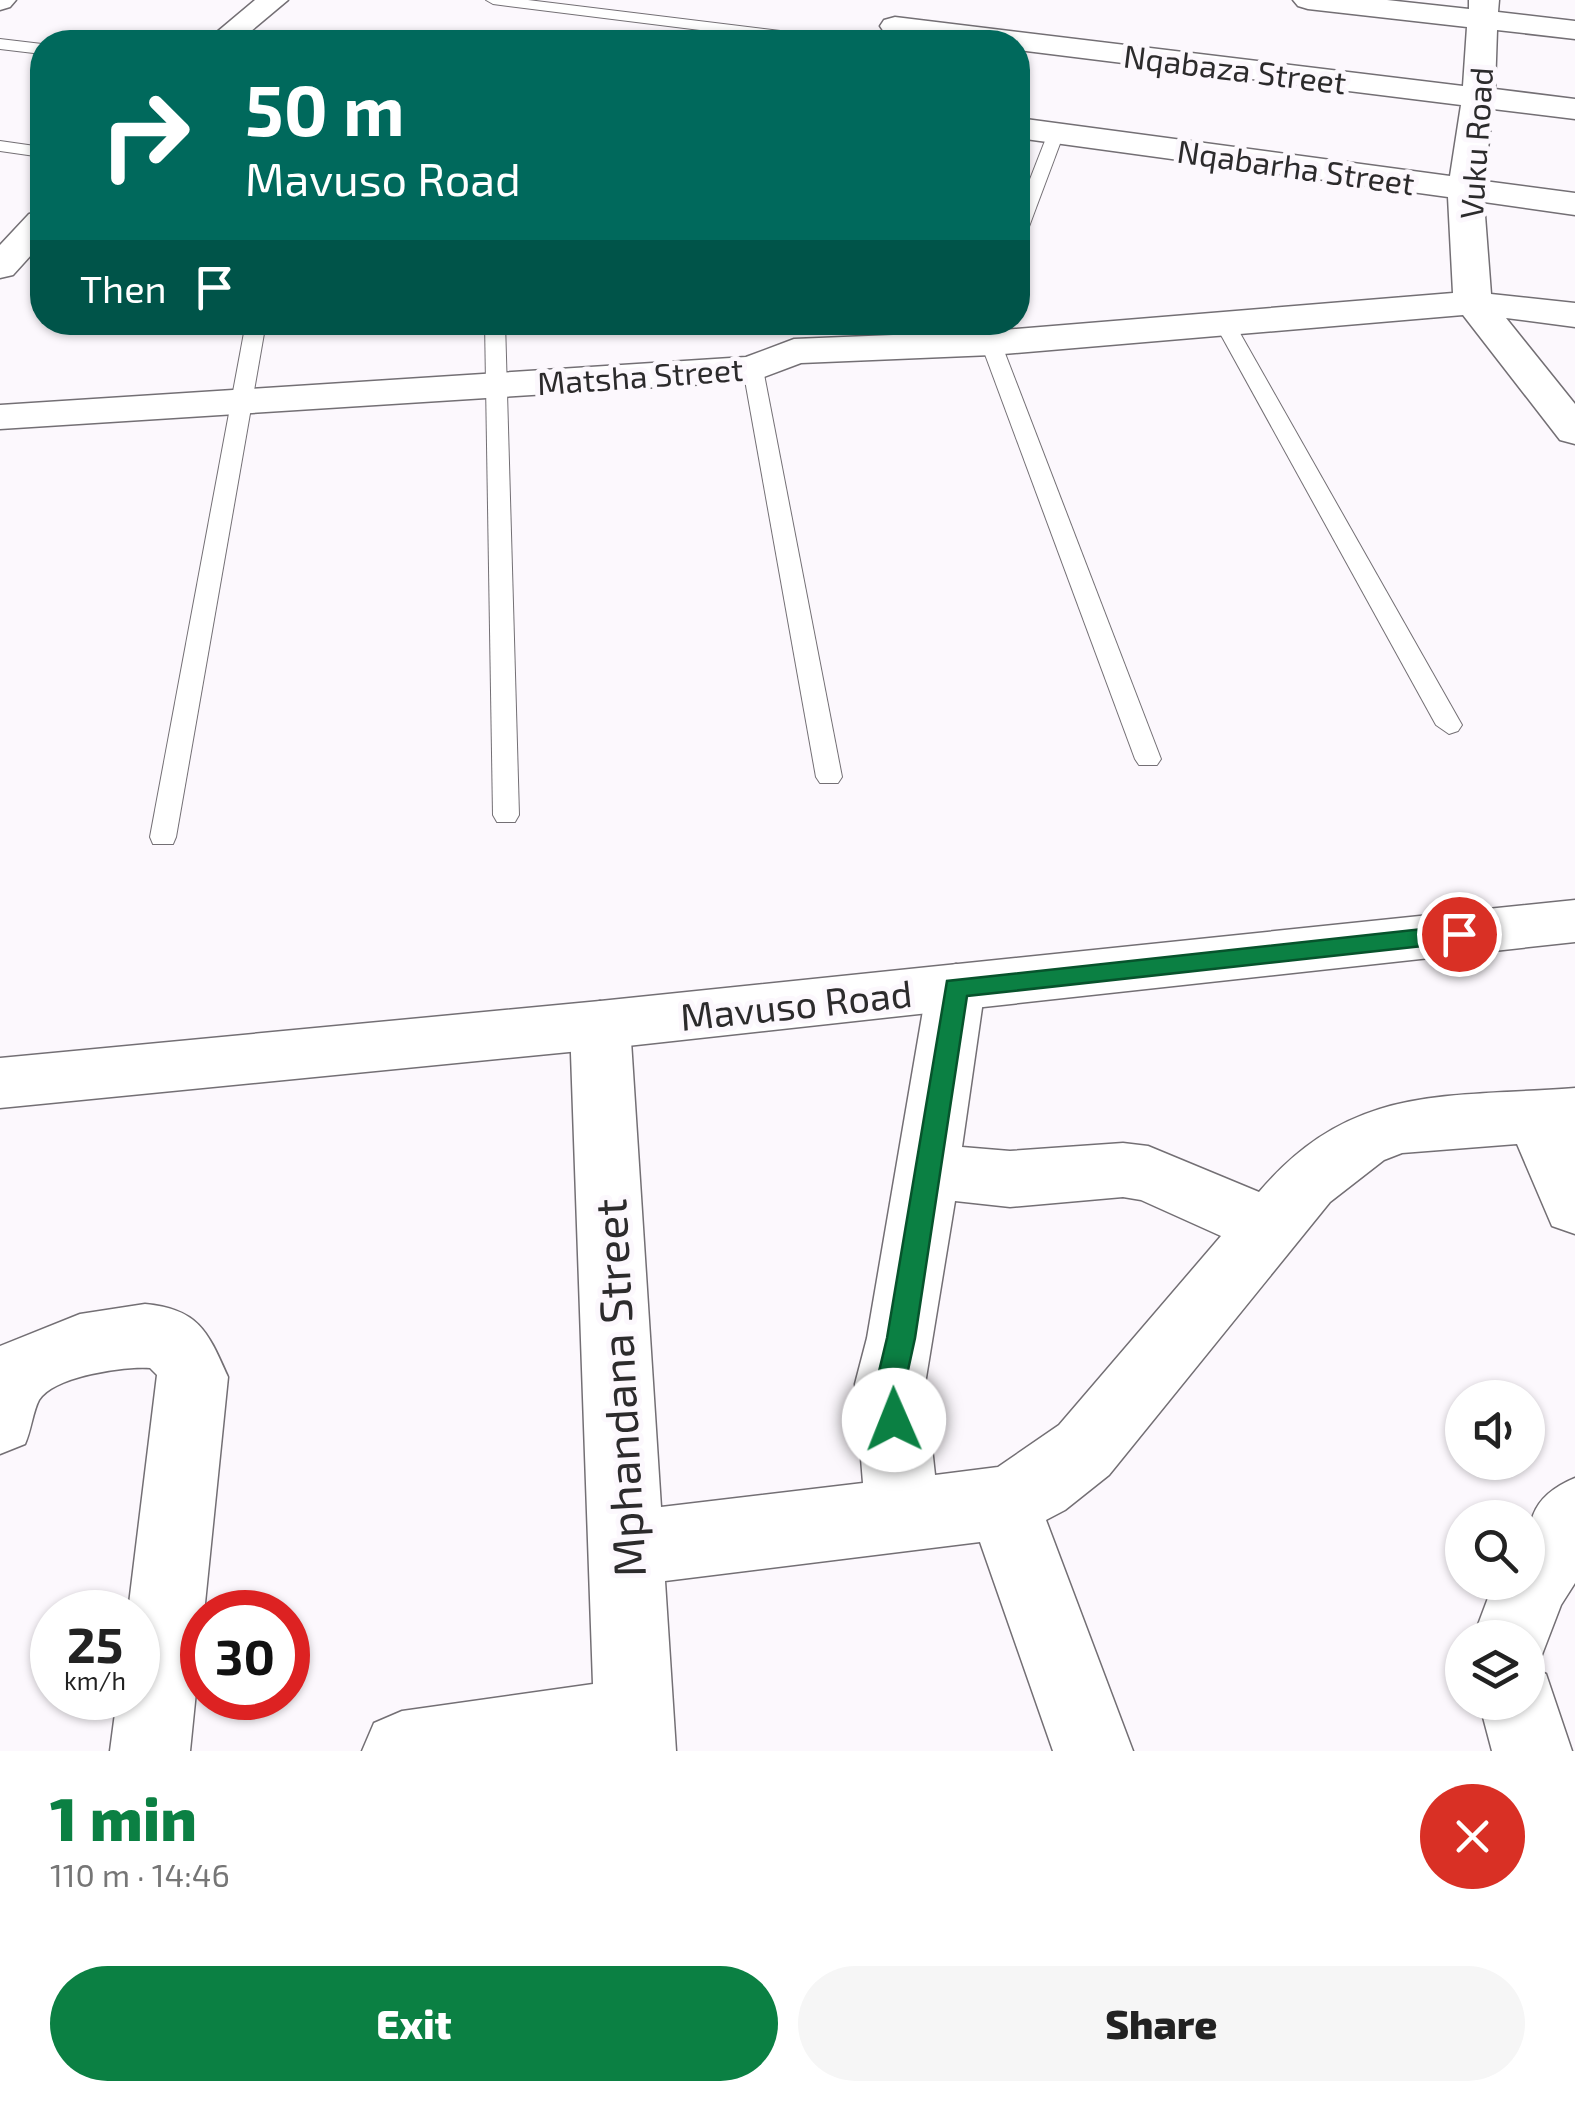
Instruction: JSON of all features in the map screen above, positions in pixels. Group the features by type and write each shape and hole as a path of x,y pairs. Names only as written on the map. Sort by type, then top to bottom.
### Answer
{"street":[{"path":"235,30 273,0"},
{"path":"268,30 306,0"},
{"path":"1308,0 1484,10 1575,30"},
{"name":"Vuku Road","path":"1474,303 1465,189 1478,98 1484,10"},
{"name":"Nqabaza Street","path":"895,23 949,30"},
{"name":"Nqabaza Street","path":"1030,40 1575,110"},
{"name":"Nqabarha Street","path":"1030,130 1575,204"},
{"path":"0,267 29,230"},
{"path":"1474,303 1575,431"},
{"name":"Matsha Street","path":"1030,332 1226,326 1474,303 1575,314"},
{"name":"Matsha Street","path":"0,417 753,369 781,337 884,335"},
{"name":"Mavuso Road","path":"5,1081 600,1026 1575,921"},
{"path":"903,1516 890,1384 901,1338 956,987"},
{"name":"Mphandana Street","path":"600,1026 635,1735"},
{"path":"627,1548 1003,1502 1039,1485 1084,1450 1306,1182 1362,1141 1400,1127 1555,1115 1575,1206"},
{"path":"926,1171 1010,1179 1123,1170 1148,1173 1269,1227"},
{"path":"4,1402 24,1368 46,1356 123,1338 161,1337 182,1350 192,1377 150,1751"},
{"path":"1003,1502 1093,1751"},
{"path":"1518,1620 1532,1584 1575,1515"},
{"path":"1523,1720 1532,1751"},
{"path":"402,1751 635,1735"}],"lane":[{"path":"493,0 733,30"},
{"path":"0,44 30,48"},
{"path":"1030,201 1056,133"},
{"path":"0,146 30,150"},
{"path":"1226,326 1448,725"},
{"path":"163,837 254,335"},
{"path":"496,335 506,814"},
{"path":"989,335 1148,759"},
{"path":"753,369 829,777"}],"route":[{"path":"894,1420 890,1384 901,1338 956,987 1459,934"}]}
